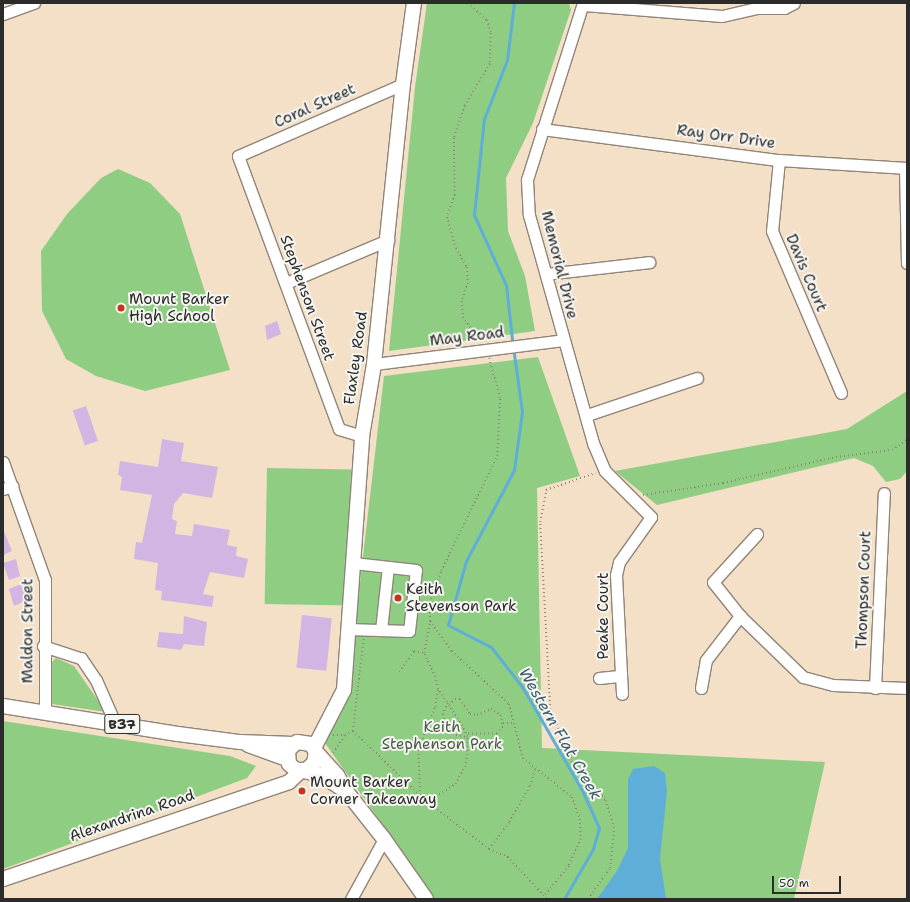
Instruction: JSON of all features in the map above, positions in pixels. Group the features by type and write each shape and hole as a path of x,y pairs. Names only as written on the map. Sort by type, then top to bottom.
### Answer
{"main road":[{"name":"Flaxley Road","path":"307,746 331,716 344,690 362,436 374,364 403,84 414,3"},
{"name":"B37","path":"3,706 240,742 307,746 327,762 346,791 384,839 426,899"},
{"name":"B37","path":"240,742 332,780 346,791"},
{"path":"307,746 314,763 296,766 288,750 307,746"},
{"name":"Alexandrina Road","path":"3,878 273,786 289,782 296,766"}],"street":[{"path":"3,14 34,3"},
{"path":"583,4 722,16 756,5 784,8 794,3"},
{"name":"Memorial Drive","path":"583,4 542,128 527,180 530,215 563,340 587,415 593,443 604,468 630,497 651,517"},
{"name":"Coral Street","path":"238,156 403,84"},
{"name":"Ray Orr Drive","path":"542,128 779,160 906,168"},
{"name":"Stephenson Street","path":"238,156 286,283 338,429 362,436"},
{"name":"Davis Court","path":"779,160 772,231 841,393"},
{"path":"906,168 907,263"},
{"path":"286,283 388,240"},
{"path":"546,274 649,262"},
{"name":"May Road","path":"374,364 563,340"},
{"path":"587,415 697,378"},
{"name":"Maldon Street","path":"3,462 8,488 45,580 43,646 45,712"},
{"name":"Thompson Court","path":"875,688 884,493"},
{"name":"Peake Court","path":"622,694 616,575 620,562 651,517"},
{"path":"757,534 714,582 740,616 803,677 833,685 875,688 907,688"},
{"path":"348,629 409,631 416,570 353,564"},
{"path":"381,630 388,567"},
{"path":"701,688 706,660 740,616"},
{"path":"43,646 81,658 96,680 115,723"},
{"name":"Peake Court","path":"600,678 620,676"},
{"path":"351,899 384,839"}],"path":[{"path":"420,795 418,750 435,707 438,689 436,677 424,653 430,620 429,603 441,570 497,456 500,398 491,370 488,350 463,318 462,301 468,283 467,267 456,248 447,217 455,196 454,138 465,106 490,64 491,33 487,20 479,10 468,3"},
{"path":"630,497 723,483 836,457 892,450 907,440"},
{"path":"588,899 610,868 614,828 605,800 574,766 550,709 540,522 546,490 590,476 604,468"},
{"path":"430,620 446,645 509,704 523,758 572,796 580,826 581,839 578,851 569,866 544,896"},
{"path":"353,731 365,630"},
{"path":"399,672 414,651 424,653"},
{"path":"428,802 451,788 460,778 467,755 466,736 438,689"},
{"path":"460,699 467,712 473,715 494,709 500,713 503,723 502,730 494,736 456,735 445,724 443,714 448,704 452,700 460,699"},
{"path":"503,723 515,724"},
{"path":"327,762 345,735 353,731"},
{"path":"353,731 428,802 489,849 508,857 548,899"},
{"path":"489,849 509,822 530,786 535,768"}],"green space":[{"path":"427,3 569,3 571,10 533,123 506,178 508,231 525,276 535,331 389,351 415,87"},
{"path":"118,169 150,183 180,214 230,370 145,391 96,376 66,359 42,311 41,251 67,214 101,178"},
{"name":"Keith Stephenson Park","path":"538,357 580,476 537,488 542,748 825,762 794,899 435,899 325,743 346,703 384,376"},
{"path":"907,391 907,471 900,479 886,482 873,466 854,458 657,505 615,471 847,429"},
{"path":"267,468 351,469 349,605 265,604"},
{"path":"56,658 74,666 106,712 52,704 49,665"},
{"path":"3,721 230,756 256,766 247,778 3,869"}],"water":[{"path":"654,766 665,773 667,791 660,859 666,899 597,899 617,871 628,848 628,779 633,769"}],"building":[{"path":"277,321 281,334 267,340 265,326"},
{"path":"86,406 98,441 85,446 73,411"},
{"path":"162,439 184,443 181,461 218,467 212,498 183,493 174,504 172,519 177,521 175,534 192,536 194,524 230,530 227,545 237,547 236,556 248,559 244,578 210,572 203,594 214,596 212,607 161,600 162,591 155,590 158,563 134,559 136,542 142,543 152,495 120,490 122,477 118,475 120,461 158,467"},
{"path":"3,529 12,551 3,555"},
{"path":"16,559 20,576 9,580 3,563"},
{"path":"21,584 27,600 14,606 9,589"},
{"path":"302,615 332,618 326,671 296,668"},
{"path":"184,616 207,622 204,646 184,644 181,650 157,647 159,632 183,634"}],"waterway":[{"name":"Western Flat Creek","path":"512,339 506,285 474,215 484,119 507,60 514,3"},
{"name":"Western Flat Creek","path":"514,354 522,412 514,470 466,561 448,625 491,647 523,688 582,790 599,828 593,849 564,899"}],"place":[{"name":"Mount Barker High School","path":"121,308"},
{"name":"Keith Stevenson Park","path":"398,598"},
{"name":"Mount Barker Corner Takeaway","path":"302,791"}]}
